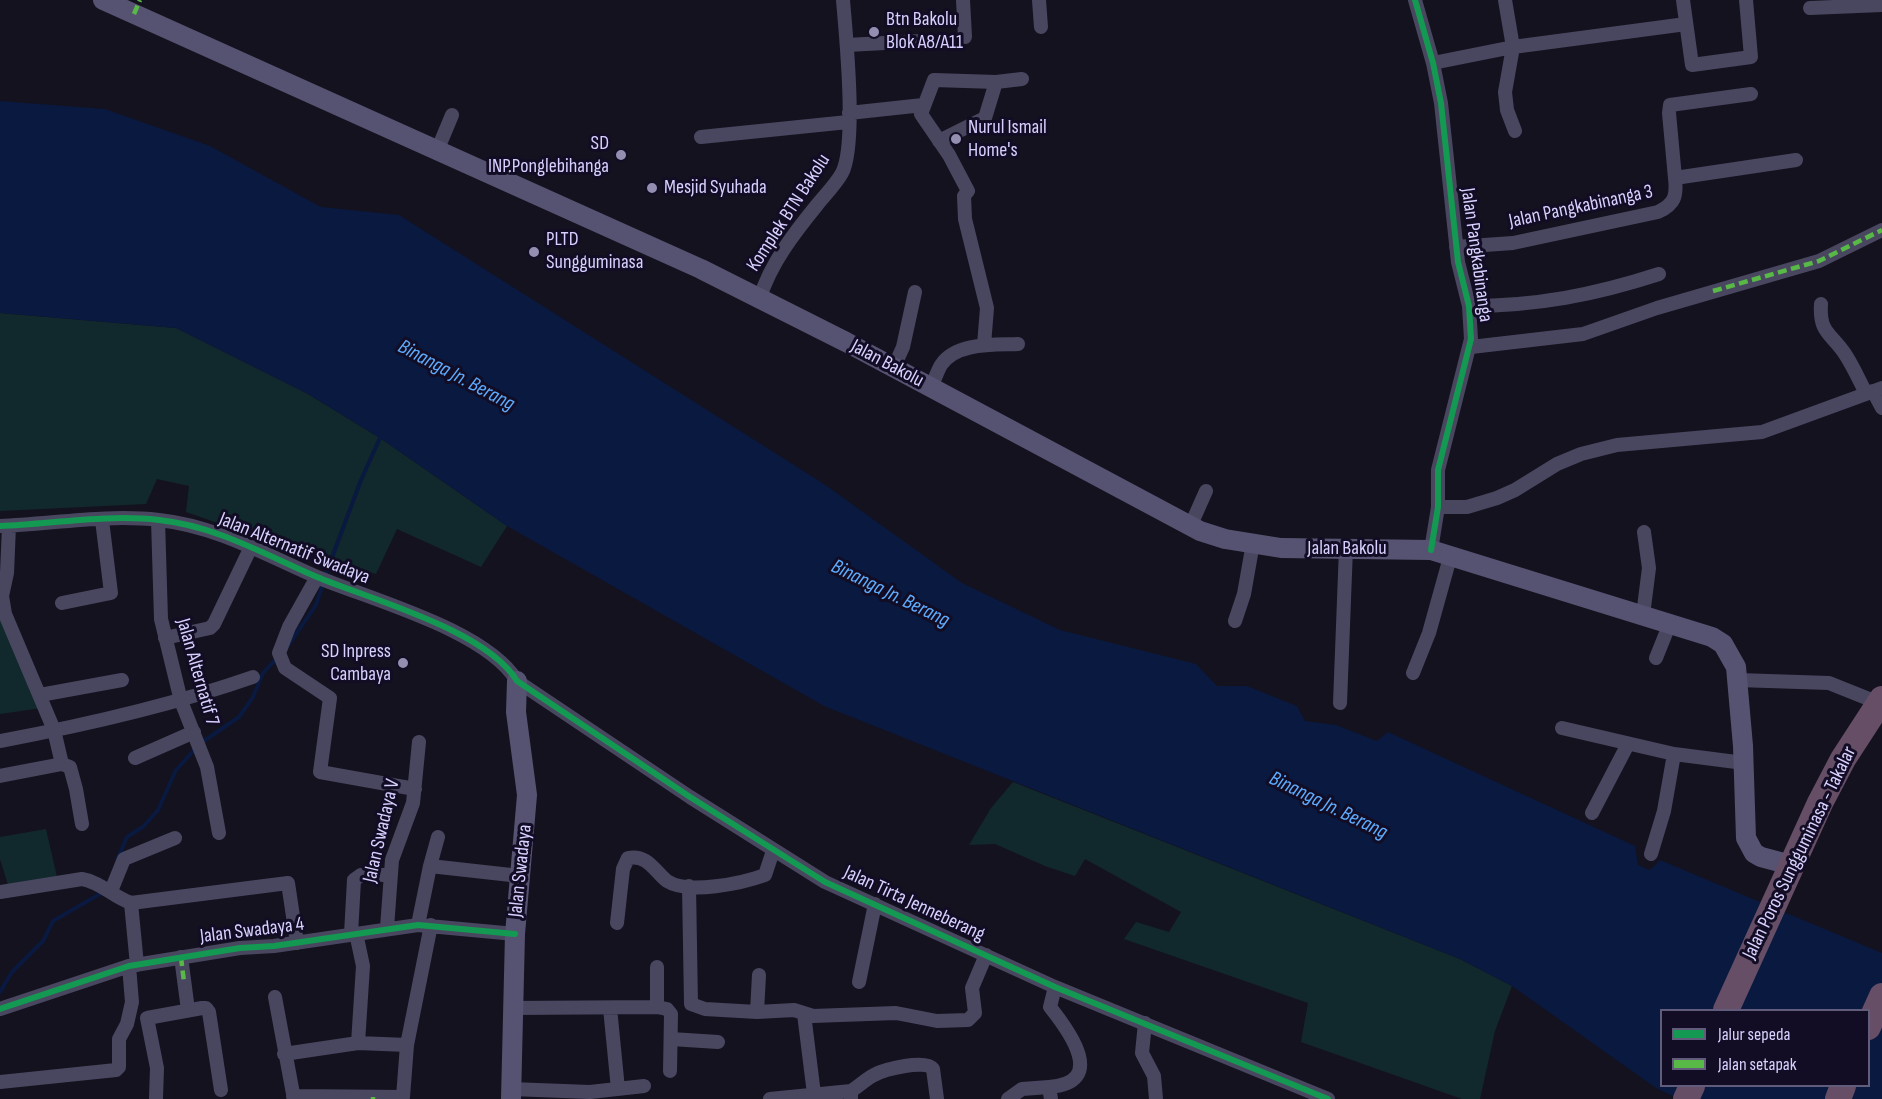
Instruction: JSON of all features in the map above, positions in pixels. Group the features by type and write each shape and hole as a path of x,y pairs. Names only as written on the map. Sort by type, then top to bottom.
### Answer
{"highway":[{"name":"Jalan Poros Sungguminasa - Takalar","path":"1727,1009 1788,871 1842,759 1880,701"},
{"path":"1870,1025 1882,996"}],"main road":[{"name":"Jalan Bakolu","path":"103,0 137,8 439,146 760,298 931,388 1192,520 1212,535 1281,548 1346,548 1433,542 1451,554 1645,609 1670,623 1723,644 1743,680 1744,828 1749,847 1761,857 1788,871"},
{"name":"Jalan Swadaya","path":"511,1094 515,934 527,795 519,744 517,681"}],"street":[{"name":"Komplek BTN Bakolu","path":"760,298 764,284 777,262 841,174 848,151 847,45 843,0"},
{"path":"963,0 965,37"},
{"path":"1039,0 1041,27"},
{"name":"Jalan Pangkabinanga","path":"1415,0 1433,63 1441,103 1456,247 1469,306 1471,347 1438,470 1438,507 1433,542"},
{"path":"1505,0 1513,47 1505,92 1507,110 1515,131"},
{"path":"1683,0 1692,65 1751,57 1746,0"},
{"path":"1810,8 1882,5"},
{"path":"1433,63 1513,47 1686,24"},
{"path":"847,45 922,41"},
{"path":"984,345 987,308 965,219 964,196 968,191 921,114 934,80 996,82 1022,79"},
{"path":"939,141 985,118 996,82"},
{"path":"1675,178 1670,105 1751,94"},
{"path":"701,137 849,118 923,105"},
{"path":"439,146 452,115"},
{"name":"Jalan Pangkabinanga 3","path":"1456,247 1513,243 1658,212 1668,208 1675,199 1675,178 1796,160"},
{"path":"1471,347 1583,334 1657,308 1819,261 1882,230"},
{"path":"1469,306 1519,306 1557,301 1659,274"},
{"path":"894,367 903,347 915,292"},
{"path":"1821,304 1820,318 1824,331 1874,390 1882,408"},
{"path":"931,388 946,360 954,354 984,345 1018,344"},
{"path":"1438,507 1467,507 1497,498 1515,490 1557,464 1581,454 1617,445 1762,432 1874,390"},
{"path":"1192,520 1206,490"},
{"path":"62,603 111,593 102,520"},
{"name":"Jalan Alternatif Swadaya","path":"4,526 102,520 158,520 216,533 317,577 434,622 507,666 517,681"},
{"name":"Jalan Alternatif 7","path":"158,520 159,597 165,638 182,701 207,767 219,833"},
{"path":"4,526 7,573 2,602 13,637 54,730 62,764"},
{"path":"1644,532 1649,568 1645,609"},
{"path":"1235,621 1244,594 1252,543"},
{"path":"165,638 210,628 214,624 251,547"},
{"path":"1340,703 1346,548"},
{"path":"1413,673 1429,633 1451,554"},
{"path":"317,577 289,627 279,653 285,668 330,698 320,772 415,789"},
{"path":"1656,658 1670,623"},
{"path":"0,741 182,701 252,677"},
{"path":"40,695 122,680"},
{"path":"1743,680 1828,683 1880,701"},
{"name":"Jalan Tirta Jenneberang","path":"517,681 773,851 825,882 1056,987 1328,1099"},
{"path":"1562,728 1674,754 1744,763"},
{"path":"135,758 194,732"},
{"name":"Jalan Swadaya V","path":"387,928 389,875 395,847 413,803 419,742"},
{"path":"1592,813 1628,744"},
{"path":"1651,854 1664,811 1674,754"},
{"path":"0,776 62,764 70,767 82,824"},
{"path":"274,997 293,1098 407,1098 407,1045 425,925 430,866 438,837"},
{"path":"111,891 124,859 175,838"},
{"path":"617,923 623,869 628,858 644,861 660,871 667,881 689,886 732,885 765,874 773,851"},
{"path":"430,866 520,876"},
{"path":"358,1043 363,966 354,933 354,880 361,875 389,875"},
{"path":"0,892 72,879 89,880 111,891 119,899 131,903 288,883 297,944"},
{"path":"689,886 691,1004 705,1009 757,1012 794,1010 804,1014 896,1013 937,1021 968,1020 975,1013 972,988 986,955"},
{"path":"0,1082 118,1068 119,1040 127,1024 132,1002 131,903"},
{"path":"859,982 875,904"},
{"name":"Jalan Swadaya 4","path":"0,1009 133,965 240,948 297,944 387,928 425,925 515,934"},
{"path":"181,957 188,1010"},
{"path":"657,967 657,1007"},
{"path":"757,1012 759,975"},
{"path":"1008,1099 1022,1089 1050,1093 1077,1077 1080,1062 1065,1026 1050,1007 1056,987"},
{"path":"512,1008 657,1007 667,1009 671,1014 670,1071"},
{"path":"156,1098 158,1068 147,1018 204,1008 209,1012 221,1090"},
{"path":"610,1008 618,1089"},
{"path":"804,1014 814,1094"},
{"path":"1145,1023 1143,1058 1154,1076 1156,1099"},
{"path":"671,1039 718,1042"},
{"path":"284,1054 358,1043 407,1045"},
{"path":"770,1099 814,1094 851,1095 873,1075 888,1069 925,1065 933,1070 937,1099"},
{"path":"511,1094 590,1092 644,1086"}],"green space":[{"path":"0,313 176,328 308,394 380,438 507,526 481,567 397,529 376,574 313,556 186,512 189,486 157,479 146,504 0,511"},
{"path":"0,603 41,708 0,714"},
{"path":"1013,782 1460,959 1512,986 1495,1031 1480,1099 1462,1099 1301,1042 1308,1003 1124,939 1136,922 1169,932 1181,912 1085,859 1075,876 1045,866 995,844 969,845 991,808"},
{"path":"46,829 57,877 8,885 0,859 0,837"}],"water":[{"name":"Binanga Jn. Berang","path":"0,101 105,109 210,146 321,207 399,215 824,484 962,583 1060,630 1196,664 1217,686 1247,686 1297,706 1305,721 1336,725 1377,741 1388,732 1635,846 1638,865 1650,870 1660,860 1882,953 1882,1099 1679,1099 1656,1088 1512,986 1460,959 824,706 507,526 380,438 308,394 176,328 0,313"}],"waterway":[{"path":"325,576 361,480 380,438"},
{"path":"287,647 316,605 323,584"},
{"path":"201,743 239,717 253,697 263,673 278,657"},
{"path":"117,860 127,837 144,826 158,810 176,770 196,748"},
{"path":"0,992 12,972 43,941 53,921 105,891"}],"marked path":[{"path":"134,14 140,0"},
{"path":"1713,291 1819,261 1882,230"},
{"path":"181,957 184,982"}],"cycle path":[{"path":"1415,0 1433,63 1441,103 1458,262 1469,306 1471,339 1438,470 1438,507 1431,550"},
{"path":"0,526 120,518 180,523 221,535 317,577 426,618 480,646 502,663 517,681 690,797 825,882 1055,987 1328,1099"},
{"path":"0,1009 129,966 240,948 274,946 418,925 515,934"}],"place":[{"name":"Btn Bakolu Blok A8/A11","path":"874,32"},
{"name":"Nurul Ismail Home's","path":"956,139"},
{"name":"SD INP.Ponglebihanga","path":"621,155"},
{"name":"Mesjid Syuhada","path":"652,188"},
{"name":"PLTD Sungguminasa","path":"534,252"},
{"name":"SD Inpress Cambaya","path":"403,663"}]}
